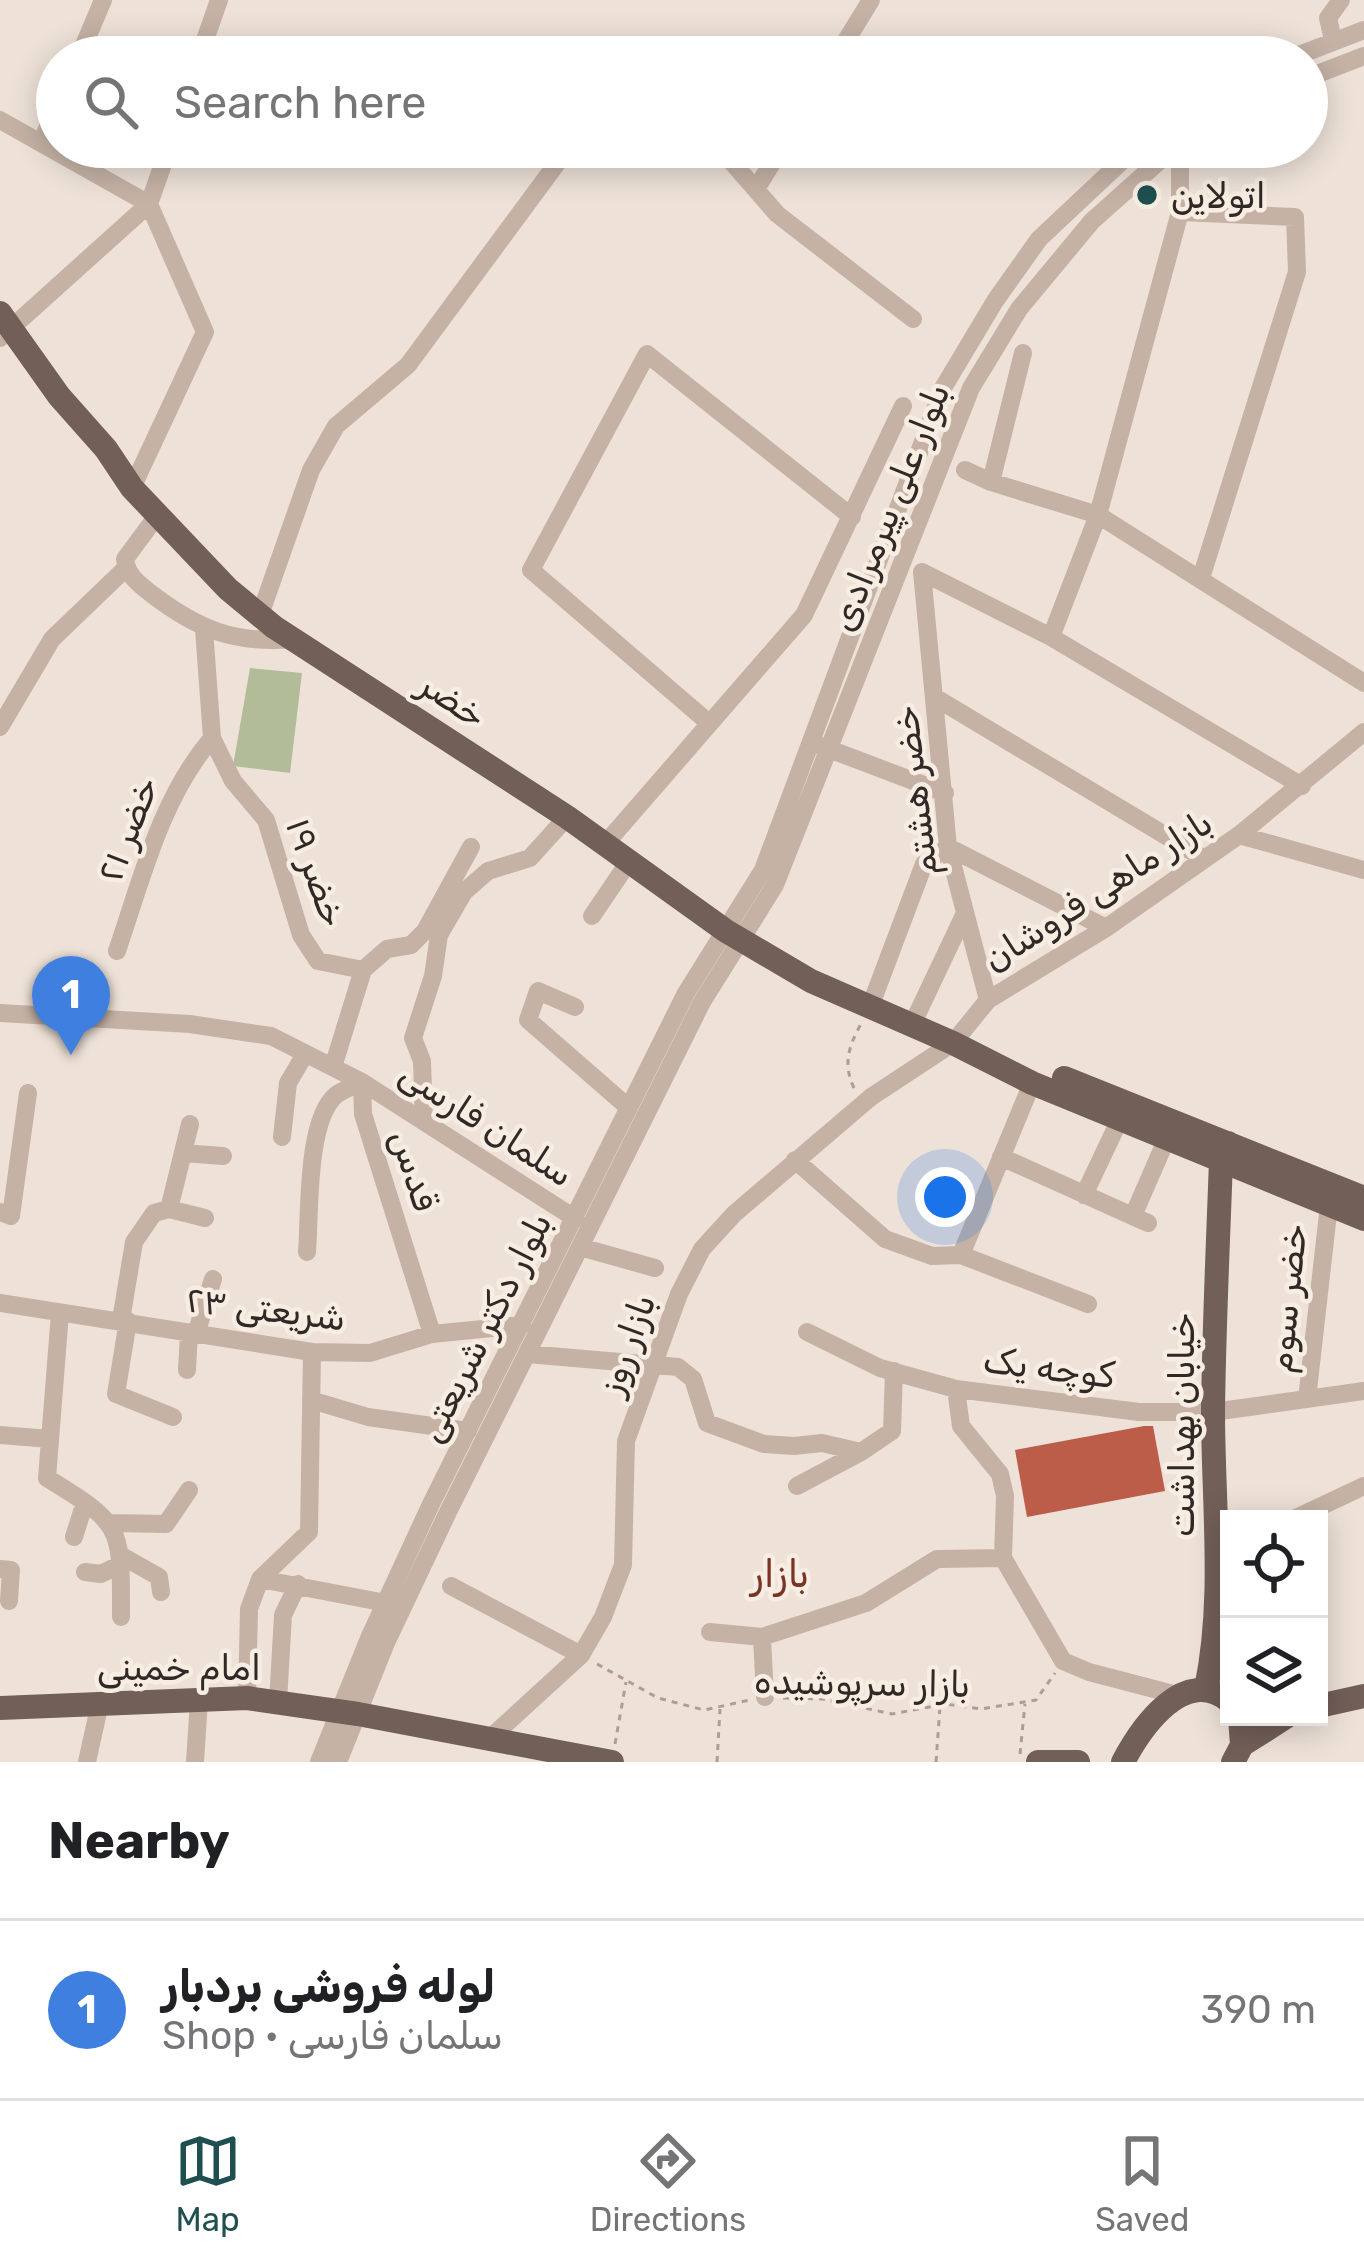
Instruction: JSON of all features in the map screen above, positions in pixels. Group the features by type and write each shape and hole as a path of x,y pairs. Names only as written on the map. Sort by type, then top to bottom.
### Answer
{"main road":[{"name":"خضر","path":"4,327 156,517 228,589 631,860 734,936 811,981 953,1042 1031,1083 1167,1138 1364,1198"},
{"name":"خضر","path":"953,1042 1037,1068 1364,1219"},
{"name":"خیابان بهداشت","path":"1220,1510 1213,1412 1225,1152"},
{"name":"خیابان بهداشت","path":"1220,1583 1213,1656 1220,1689"},
{"path":"1328,1690 1364,1694"},
{"path":"1123,1762 1177,1695 1220,1694"},
{"path":"1328,1704 1364,1694"},
{"name":"امام خمینی","path":"0,1708 247,1698 348,1712 612,1762"},
{"path":"1238,1754 1274,1726"},
{"path":"1038,1762 1078,1762"}],"street":[{"path":"88,36 104,0"},
{"path":"207,36 219,0"},
{"path":"849,36 871,0"},
{"path":"1333,40 1328,18 1341,0"},
{"path":"1328,42 1364,30"},
{"path":"1328,70 1364,56"},
{"path":"0,120 36,140"},
{"path":"85,168 149,204 205,332 132,488"},
{"path":"4,327 149,204 162,168"},
{"path":"260,614 310,470 336,426 408,365 553,168"},
{"path":"738,168 777,214 913,319"},
{"path":"756,189 769,168"},
{"name":"بلوار علی پیرمرادی","path":"820,746 944,388 995,301 1039,239 1115,168"},
{"name":"بلوار علی پیرمرادی","path":"734,936 820,746 946,443 991,350 1018,309 1092,221 1154,168"},
{"path":"1179,168 1180,212 1098,515 1052,637 1302,786"},
{"path":"1180,212 1295,217 1297,272 1202,578"},
{"path":"991,482 1023,353"},
{"path":"709,723 531,570 647,354 852,517"},
{"path":"605,843 804,615 903,406"},
{"path":"965,470 1098,515 1364,683"},
{"path":"156,517 125,559 136,582 187,622 204,629 265,641 296,639"},
{"path":"0,727 52,639 126,568"},
{"name":"خضر هشتم","path":"988,1000 948,847 922,572 1052,637"},
{"name":"خضر ۱۹","path":"204,629 212,738 233,781 266,820 301,935 318,961 363,970"},
{"path":"0,687 20,695"},
{"path":"936,698 1203,858"},
{"path":"1238,835 1364,732"},
{"name":"خضر ۲۱","path":"117,951 152,846 187,767 212,738"},
{"path":"820,746 945,793"},
{"path":"424,1122 422,1061 413,1038 433,976 439,935 464,892 488,871 530,858 567,817"},
{"name":"بازار ماهی فروشان","path":"953,1042 988,1000 1106,928 1238,835 1364,870"},
{"path":"870,1007 924,864 948,847 1106,928"},
{"path":"334,1067 363,970 387,949 411,945 425,931 471,848"},
{"path":"592,916 631,860"},
{"path":"912,1025 965,913"},
{"name":"بلوار دکتر شریعتی","path":"378,1640 386,1603 629,1108 734,936"},
{"path":"575,1007 538,992 528,1020 629,1108"},
{"name":"بلوار دکتر شریعتی","path":"319,1762 580,1247 694,998"},
{"path":"0,1012 271,1036 362,1082"},
{"name":"بازار روز","path":"487,1741 581,1654 603,1617 623,1565 626,1441 679,1294 702,1250 734,1214 862,1104 953,1042"},
{"path":"282,1137 288,1083 305,1054"},
{"path":"307,1252 314,1154 322,1115 335,1095 362,1082"},
{"name":"سلمان فارسی","path":"362,1082 576,1220"},
{"name":"قدس","path":"362,1082 363,1114 432,1334"},
{"path":"961,1256 1031,1083"},
{"path":"0,1212 11,1216 28,1093"},
{"path":"1084,1195 1120,1119"},
{"path":"169,1210 190,1124"},
{"path":"1001,1157 1140,1220 1167,1138"},
{"path":"183,1153 223,1156"},
{"path":"795,1160 885,1239 932,1256 961,1256 1088,1304"},
{"name":"خضر سوم","path":"1307,1399 1330,1204"},
{"path":"173,1417 116,1394 134,1242 154,1213 169,1210 205,1218"},
{"path":"580,1247 655,1268"},
{"path":"187,1370 193,1334 213,1279"},
{"name":"شریعتی ۲۳","path":"0,1303 312,1352 370,1352 432,1334 523,1325"},
{"path":"60,1313 47,1478 111,1523 122,1560 121,1617"},
{"name":"کوچه یک","path":"807,1332 894,1371 956,1389 1139,1412 1213,1412 1364,1391"},
{"path":"247,1698 249,1609 260,1579 309,1532 312,1352"},
{"path":"526,1354 678,1367 693,1378 707,1423 764,1444 822,1443 861,1452"},
{"path":"797,1486 892,1431 894,1371"},
{"path":"956,1389 961,1426 1000,1474 1005,1496 1004,1558 1064,1661 1177,1695"},
{"path":"311,1400 368,1418 468,1431"},
{"path":"0,1435 50,1439"},
{"path":"1313,1510 1364,1486"},
{"path":"111,1523 166,1524 189,1490"},
{"path":"74,1537 85,1502"},
{"path":"710,1632 762,1637 866,1604 938,1559 1004,1558"},
{"path":"85,1572 101,1574 122,1560"},
{"path":"122,1560 159,1577 161,1592"},
{"path":"0,1569 10,1570 9,1601"},
{"path":"260,1579 386,1603"},
{"path":"278,1702 283,1615 298,1585"},
{"path":"451,1586 581,1654"},
{"path":"762,1637 765,1697"},
{"path":"195,1762 199,1700"},
{"path":"87,1762 100,1703"},
{"name":"بلوار دکتر شریعتی","path":"338,1762 348,1712"}],"path":[{"path":"862,1104 846,1071 851,1041 870,1007"},
{"name":"بازار سرپوشیده","path":"581,1654 658,1698 704,1710 765,1697 823,1699 892,1714 940,1705 981,1709 1025,1702"},
{"path":"1020,1762 1025,1702 1036,1700 1064,1661"},
{"path":"612,1762 626,1680"},
{"path":"935,1762 940,1705"},
{"path":"716,1762 720,1707"}],"green space":[{"path":"250,668 302,673 290,773 233,766"}],"building":[{"path":"1153,1426 1165,1491 1027,1517 1015,1450"}],"place":[{"name":"اتولاین","path":"1147,195"},
{"name":"لوله فروشی بردبار","path":"71,1055"}],"district":[{"name":"بازار","path":"780,1573"}]}
